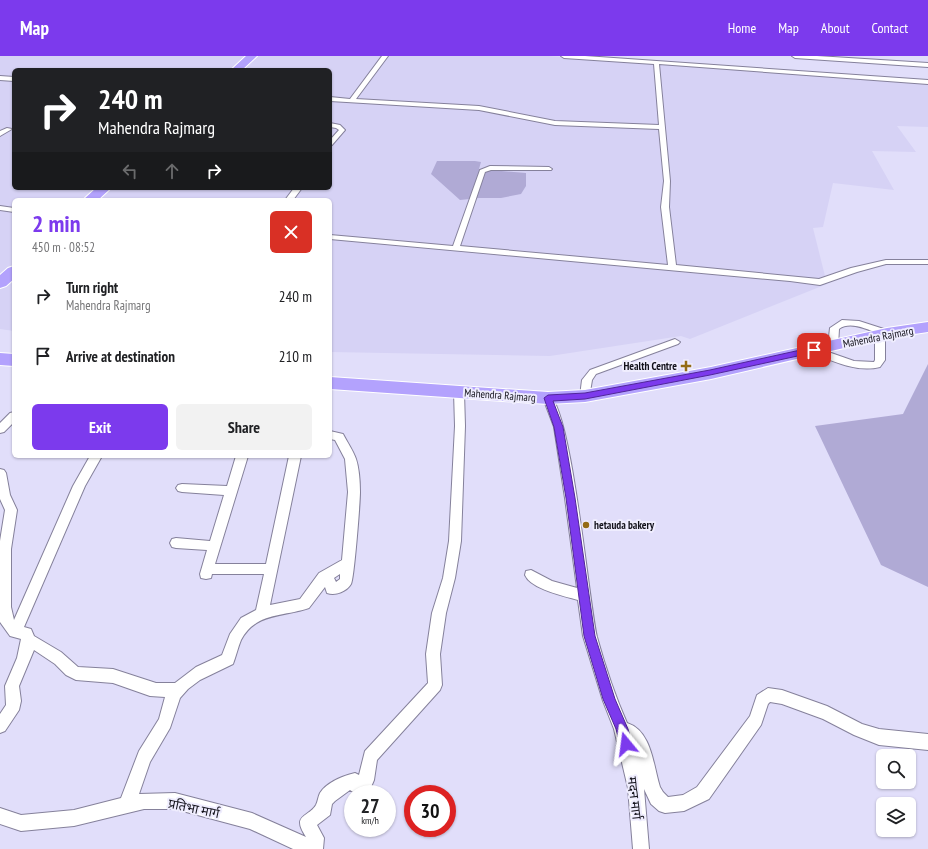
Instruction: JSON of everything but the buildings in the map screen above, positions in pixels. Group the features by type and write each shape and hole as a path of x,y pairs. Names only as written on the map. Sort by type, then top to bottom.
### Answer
{"highway":[{"path":"238,68 252,56"},
{"path":"92,198 102,190"},
{"path":"0,283 12,273"},
{"name":"Mahendra Rajmarg","path":"332,383 548,398 585,396 705,374 884,334 928,327"},
{"path":"0,359 12,360"}],"street":[{"path":"352,100 385,56"},
{"path":"564,56 928,82"},
{"path":"795,56 928,65"},
{"path":"656,62 667,181 665,207 672,267"},
{"path":"0,78 12,79"},
{"path":"332,99 479,108 555,123 662,127"},
{"path":"332,125 338,126 342,130 332,142"},
{"path":"0,134 9,129"},
{"path":"456,247 482,171 490,168 549,169"},
{"path":"0,208 12,210"},
{"path":"332,237 456,247 790,278 808,274 836,276 886,262 928,262"},
{"path":"814,350 842,361 872,366 878,364 880,360 884,334"},
{"path":"585,396 588,376 593,372 675,342"},
{"path":"314,849 316,838 309,827 309,821 324,809 324,802 334,790 344,784 355,781 358,787 363,787 366,780 370,756 435,685 433,654 439,613 449,578 455,541 460,426 459,392"},
{"name":"मदन मार्ग","path":"548,398 558,427 590,636 610,701 622,729 636,788 641,849"},
{"path":"0,429 12,419"},
{"path":"127,805 142,764 149,749 165,723 169,703 177,690 186,682 212,666 228,659 239,631 246,622 262,612 304,604 324,577 348,563 354,492 351,459 339,437 332,435"},
{"path":"15,632 79,486 95,458"},
{"path":"241,458 207,571 271,570"},
{"path":"262,612 296,458"},
{"path":"0,472 4,495 11,510 5,549 4,606 6,620 15,632 26,633 29,640 59,659 70,670 78,673 90,675 103,674 151,689 164,690 172,688 177,690"},
{"path":"182,488 232,491"},
{"path":"176,543 215,546"},
{"path":"531,575 548,584 584,596"},
{"path":"0,726 12,708 14,701 12,685 24,657 29,640"},
{"path":"622,729 629,730 638,738 656,796 665,805 684,803 703,793 756,720 762,700 768,695 782,697 827,713 859,730 879,737 928,742"},
{"name":"प्रतिभा मार्ग","path":"0,816 21,823 74,818 144,801 175,801 252,821 314,849"}],"shaded area":[{"path":"0,56 548,56 928,82 928,127 897,126 916,152 872,151 894,190 833,183 823,227 813,228 827,284 690,339 681,336 550,356 332,352 332,198 12,198 12,331 0,329"},
{"path":"437,161 475,161 481,162 479,169 526,173 526,186 521,194 501,198 460,200 431,174"},
{"path":"928,364 928,587 881,565 815,426 903,414"}],"place":[{"name":"Health Centre","path":"686,366"},
{"name":"hetauda bakery","path":"586,525"}],"route":[{"path":"626,744 622,729 609,699 590,636 558,427 548,398 585,396 814,350"}]}
